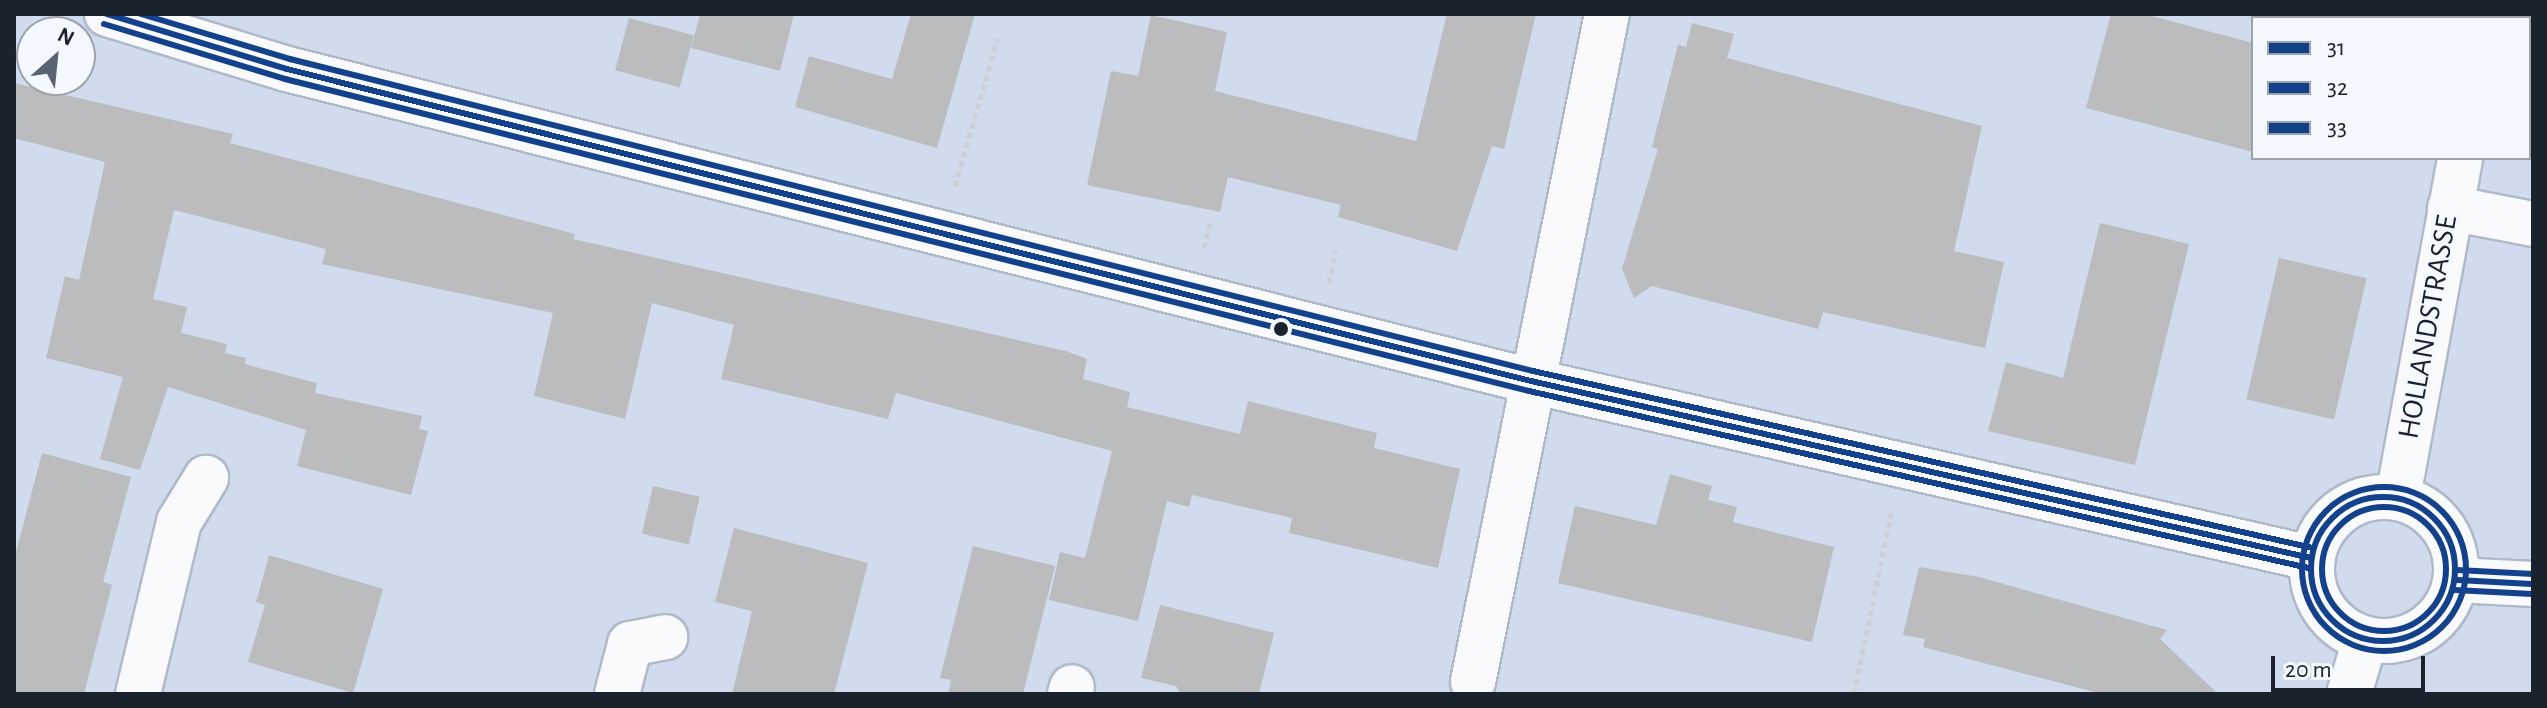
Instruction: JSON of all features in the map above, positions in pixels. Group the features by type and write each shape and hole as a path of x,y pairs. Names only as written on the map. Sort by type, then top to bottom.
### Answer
{"street":[{"path":"107,14 287,69 1531,381 1899,468 2311,558"},
{"path":"1473,682 1607,14"},
{"name":"HOLLANDSTRASSE","path":"2398,497 2460,160"},
{"path":"2450,208 2533,224"},
{"path":"138,694 179,522 206,478"},
{"path":"2398,497 2438,523 2452,543 2456,580 2446,608 2424,630 2396,642 2365,640 2334,623 2314,594 2311,558 2321,530 2341,509 2368,498 2398,497"},
{"path":"2456,580 2533,584"},
{"path":"617,694 630,644 665,637"},
{"path":"2349,694 2365,640"}],"path":[{"path":"941,233 998,38"},
{"path":"1854,694 1899,468"}],"building":[{"path":"700,14 794,14 780,71 691,48"},
{"path":"911,14 975,14 937,148 795,107 809,56 892,79"},
{"path":"1447,14 1536,14 1504,149 1492,146 1457,251 1338,217 1341,205 1228,177 1220,212 1087,185 1111,71 1138,76 1151,15 1227,32 1215,91 1416,141"},
{"path":"2111,14 2144,14 2251,42 2251,151 2086,108"},
{"path":"629,18 694,35 680,88 615,70"},
{"path":"1692,23 1734,34 1727,58 1982,126 1954,251 2004,262 1985,348 1823,312 1818,329 1652,286 1634,298 1622,269 1658,149 1652,147 1678,45 1686,47"},
{"path":"14,83 16,96 70,96 233,134 230,143 575,234 573,239 1066,351 1087,359 1083,379 1130,392 1127,407 1240,434 1248,401 1377,433 1374,448 1460,469 1438,568 1289,533 1292,518 1192,495 1189,507 1167,501 1138,621 1049,600 1060,552 1085,558 1112,451 896,393 888,419 721,379 734,325 652,303 625,419 534,396 553,313 322,264 326,249 174,210 153,299 187,307 181,333 227,344 225,353 246,358 245,364 317,383 315,393 422,416 419,429 428,431 411,495 297,466 306,430 168,387 140,470 100,459 123,377 46,358 65,276 79,280 105,162 14,138"},
{"path":"2100,223 2189,244 2135,465 1988,431 2006,362 2063,378"},
{"path":"2279,258 2367,278 2334,420 2246,399"},
{"path":"42,453 131,477 103,582 112,585 84,694 14,694 14,560"},
{"path":"1670,474 1712,486 1708,500 1737,507 1733,522 1834,547 1812,642 1558,583 1575,506 1656,525"},
{"path":"653,486 700,497 689,545 642,534"},
{"path":"734,528 868,563 834,694 732,694 752,611 715,602"},
{"path":"973,546 1055,566 1023,694 948,694 951,680 940,678"},
{"path":"269,555 383,589 353,693 248,662 265,605 256,602"},
{"path":"1919,567 1979,577 2167,630 2160,639 2218,694 2102,694 1923,647 1925,639 1903,635"},
{"path":"1160,605 1274,633 1259,694 1181,694 1176,686 1141,678"}],"transit line":[{"name":"31","path":"107,14 287,69 1531,381 2311,558"},
{"name":"33","path":"141,14 290,59 1533,371 2313,548"},
{"name":"32","path":"104,24 285,79 1529,391 2309,568"},
{"name":"32","path":"2384,487 2415,493 2442,511 2460,538 2466,569 2460,600 2442,627 2415,645 2384,651 2353,645 2326,627 2308,600 2302,569 2308,538 2326,511 2353,493 2384,487"},
{"name":"31","path":"2383,497 2411,502 2434,518 2450,541 2455,569 2450,597 2434,620 2411,636 2383,641 2355,636 2332,620 2316,597 2311,569 2316,541 2332,518 2355,502 2383,497"},
{"name":"33","path":"2384,507 2408,512 2428,525 2441,545 2446,569 2441,593 2428,613 2408,626 2384,631 2360,626 2340,613 2327,593 2322,569 2327,545 2340,525 2360,512 2384,507"},
{"name":"33","path":"2457,570 2533,574"},
{"name":"31","path":"2456,580 2533,584"},
{"name":"32","path":"2455,590 2532,594"}]}
